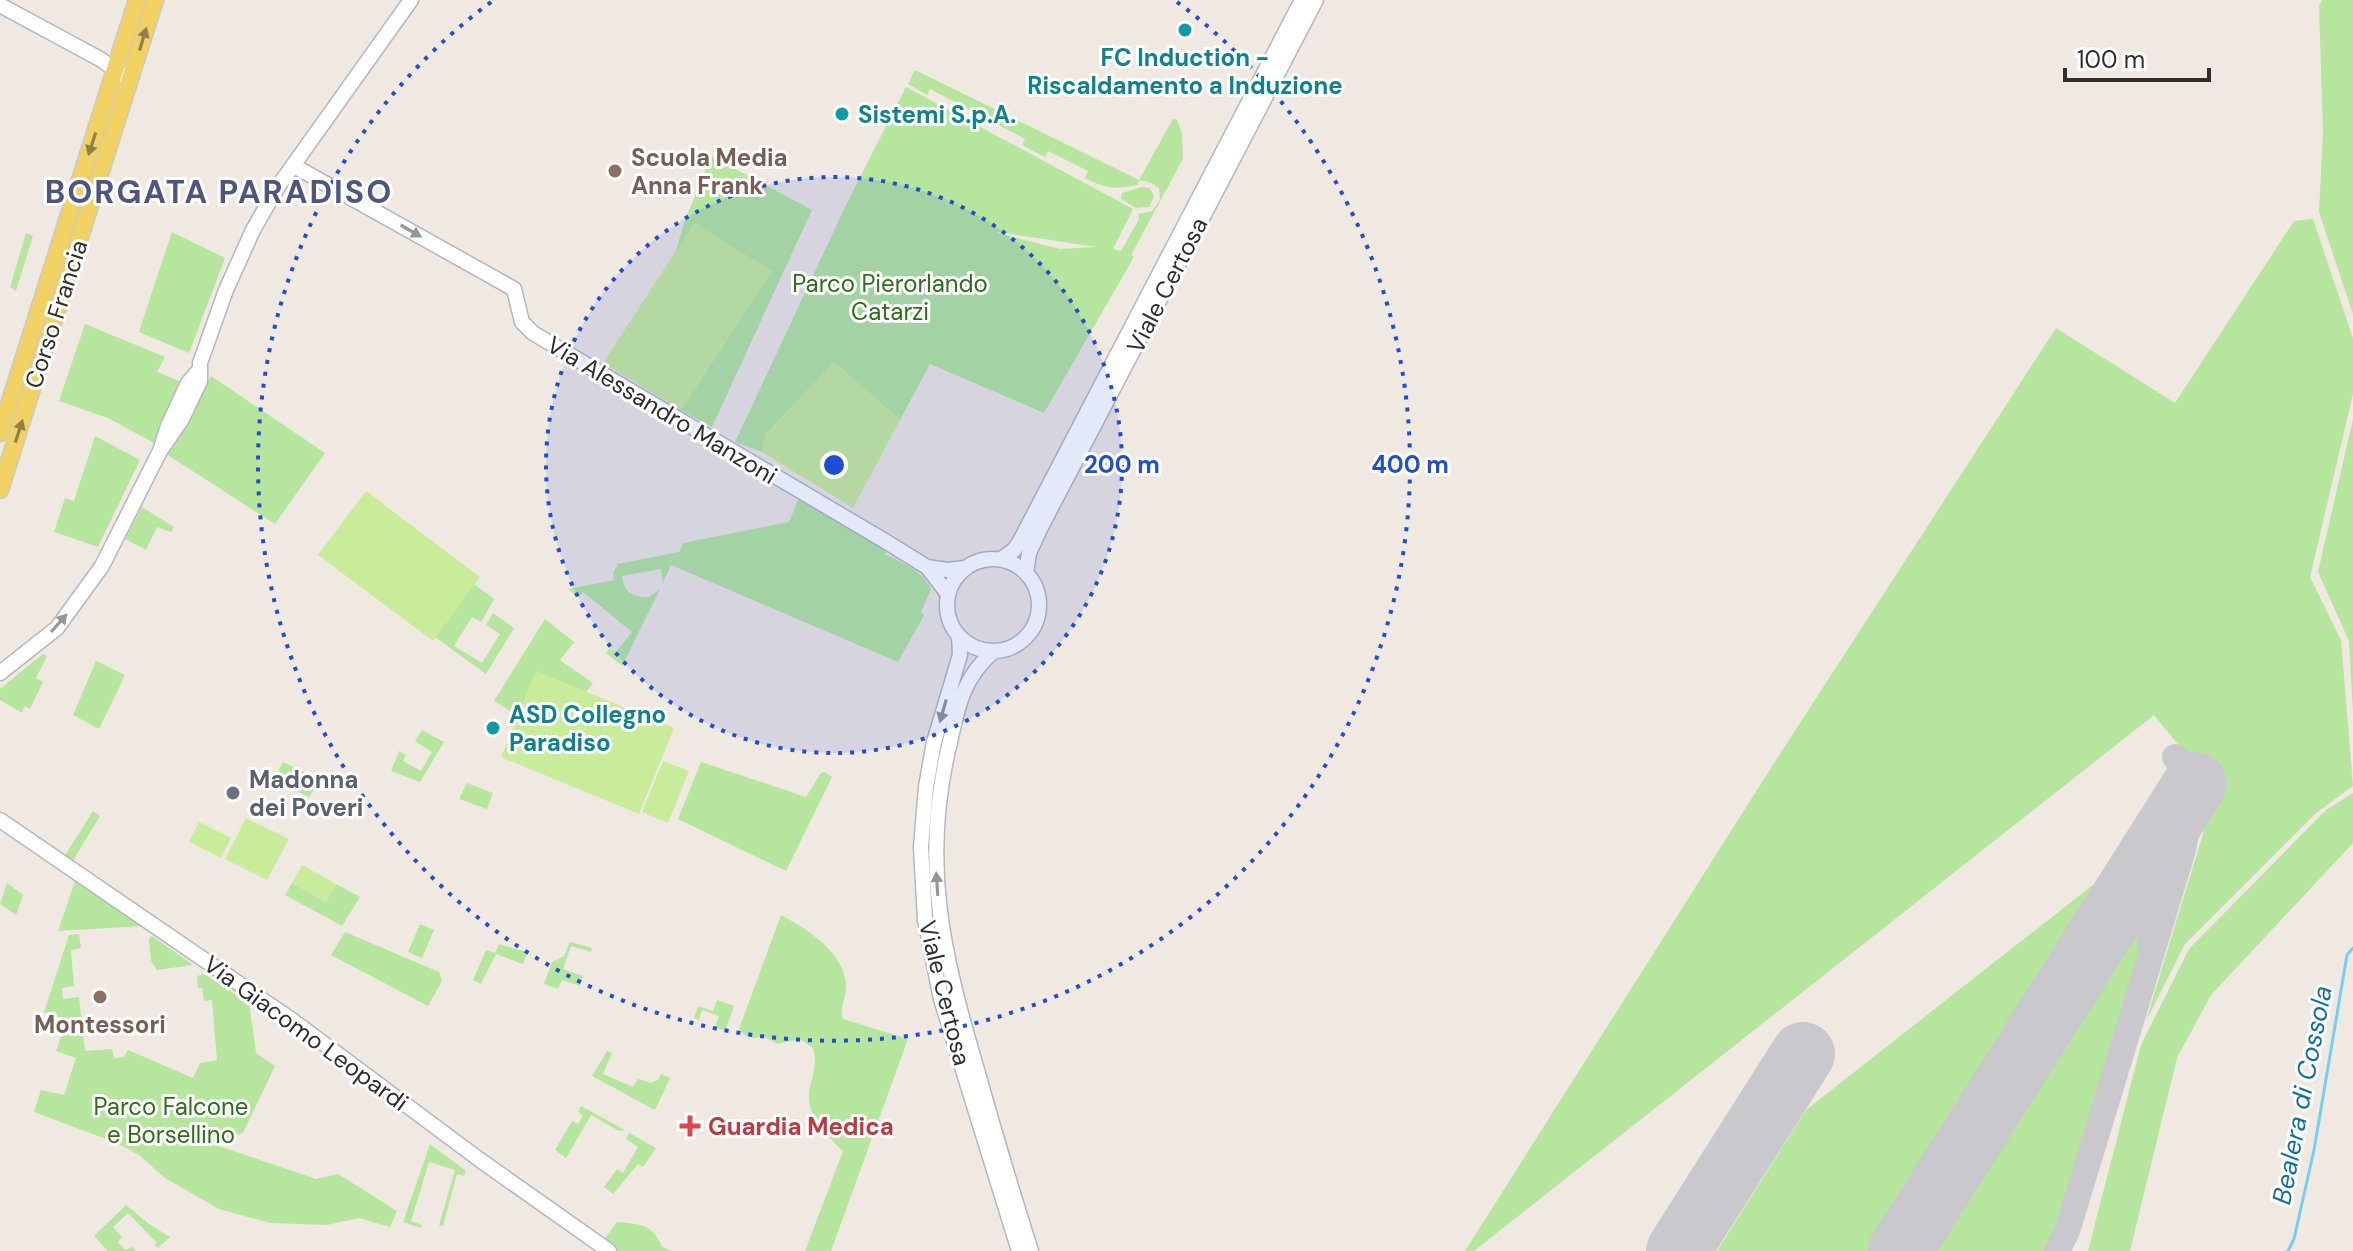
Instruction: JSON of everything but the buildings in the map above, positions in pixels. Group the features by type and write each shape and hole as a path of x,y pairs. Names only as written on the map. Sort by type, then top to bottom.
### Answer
{"main road":[{"name":"Corso Francia","path":"0,433 137,0"},
{"name":"Corso Francia","path":"0,490 155,0"},
{"path":"0,673 57,628 102,566 159,454 188,383 200,369 226,290 245,246 277,188 411,0"},
{"name":"Viale Certosa","path":"1001,559 1014,550 1020,541 1302,0"},
{"name":"Viale Certosa","path":"1026,573 1029,553 1040,529 1316,0"},
{"path":"0,5 100,59 130,79"},
{"name":"Via Alessandro Manzoni","path":"294,166 514,289 522,322 533,333 718,444 927,567 948,570 965,568"},
{"path":"985,559 1001,559 1026,573 1034,584 1039,610 1035,623 1019,643 994,651 969,644 959,636 948,616 942,592 965,568 985,559"},
{"name":"Via Alessandro Manzoni","path":"927,567 942,592"},
{"name":"Viale Certosa","path":"959,636 960,655 934,742 926,787 921,847 925,920 941,999 1019,1251"},
{"name":"Viale Certosa","path":"994,651 980,663 969,679 954,724 939,802 936,871 939,918 954,989 1031,1251"},
{"name":"Via Giacomo Leopardi","path":"0,820 292,1020 480,1160 609,1251"}],"green space":[{"path":"2322,0 2353,0 2353,314 2319,212 2323,132 2319,6"},
{"name":"Parco Pierorlando Catarzi","path":"915,70 1139,180 1173,119 1177,120 1182,134 1183,159 1131,255 1134,257 1044,413 930,364 900,420 834,362 766,434 762,452 735,442 848,201 906,87 1133,209 1113,249 1121,251 1139,219 1138,214 1152,211 1160,200 1159,188 1151,183 1140,180 1137,185 1116,188 1098,184 1085,178 1088,171 1048,151 1045,157 1022,145 1025,139 930,89 927,95 908,84","holes":["998,232 1096,247 1060,249"]},
{"path":"711,156 812,210 712,427 681,410 772,271 676,251"},
{"path":"1150,188 1154,196 1149,207 1136,208 1121,199 1122,193"},
{"path":"2313,219 2353,338 2353,394 2310,577 2341,640 2353,786 2316,813 2185,944 2146,1021 2216,791 2154,715 1474,1251 1465,1251 1769,771 2056,328 2175,403 2294,221"},
{"path":"694,223 772,271 681,410 603,363"},
{"path":"172,232 225,258 189,353 139,332"},
{"path":"26,233 33,236 16,291 10,287"},
{"path":"85,324 165,357 157,372 182,382 154,443 108,418 59,401"},
{"path":"834,362 900,420 853,508 762,452 766,434"},
{"path":"211,376 325,453 275,524 166,454"},
{"path":"2353,419 2353,713 2349,641 2318,572"},
{"path":"95,436 140,460 98,547 54,532 65,498 74,501"},
{"path":"366,491 480,577 433,641 318,555"},
{"path":"799,498 887,550 885,554 912,568 928,583 931,590 921,612 924,615 898,662 671,565 663,583 661,569 622,576 627,590 634,595 649,597 660,589 622,666 606,653 610,648 616,652 632,632 583,592 578,597 568,589 614,580 613,573 618,564 679,552 683,543 789,522"},
{"path":"142,507 174,527 171,532 157,527 146,550 125,539"},
{"path":"474,584 494,599 481,622 472,617 454,646 482,663 500,634 486,625 493,613 514,628 486,674 435,637"},
{"path":"545,619 574,642 560,660 593,683 586,692 536,672 518,716 494,701"},
{"path":"43,654 47,656 36,678 43,682 30,709 25,706 22,713 0,700 0,689"},
{"path":"96,661 125,675 99,729 73,715"},
{"path":"536,671 674,728 639,814 501,757"},
{"path":"422,730 444,742 420,782 391,771 399,751 406,755 403,761 421,771 432,752 415,741"},
{"path":"663,761 689,771 668,823 642,812"},
{"path":"283,762 323,781 320,786 317,784 309,797 274,780"},
{"path":"701,762 806,797 821,773 832,777 786,871 678,819"},
{"path":"467,783 493,793 487,809 459,799"},
{"path":"2353,793 2353,843 2211,995 2177,1058 2130,1251 2088,1251 2141,1045 2189,949 2326,810"},
{"path":"93,811 100,816 72,862 64,857"},
{"path":"246,818 289,839 267,880 225,859"},
{"path":"199,822 231,838 221,858 189,842"},
{"path":"302,865 336,884 326,902 292,883"},
{"path":"2117,866 1872,1251 1717,1251 1806,1110"},
{"path":"78,872 144,926 58,931"},
{"path":"7,883 23,895 16,915 0,904"},
{"path":"292,883 326,902 336,884 360,897 342,926 285,895"},
{"path":"781,915 824,944 840,964 846,988 843,1019 908,1039 831,1251 805,1251 843,1151 818,1123 810,1106 815,1063 813,1048 800,1039 778,1044 763,1036 750,1037 739,1029"},
{"path":"420,924 434,930 422,958 408,952"},
{"path":"345,932 439,972 442,981 428,1006 331,955"},
{"name":"Parco Falcone e Borsellino","path":"79,934 81,948 71,950 74,986 62,988 63,999 79,997 85,1051 112,1049 114,1058 124,1057 128,1050 193,1078 200,1063 217,1060 212,1000 204,1001 202,988 198,988 197,976 204,974 249,1003 256,1053 275,1066 243,1133 213,1144 316,1179 338,1174 397,1211 390,1227 359,1218 327,1225 270,1223 219,1209 165,1178 139,1155 117,1143 34,1112 41,1090 64,1095 76,1058 56,1051 67,1020 44,1012 69,935"},
{"path":"2139,935 2143,944 2055,1233 2044,1251 1932,1251 2131,938"},
{"path":"151,936 193,965 157,970 151,961"},
{"path":"570,942 592,948 591,952 571,946 563,969 583,976 580,986 562,980 558,989 544,984 552,962 564,956"},
{"path":"499,944 527,952 523,964 496,954 481,984 473,980 486,950 495,953"},
{"path":"717,1000 734,1006 725,1031 715,1027 719,1016 702,1010 699,1020 694,1018 698,1006 713,1011"},
{"path":"607,1051 612,1053 603,1074 633,1087 638,1079 651,1083 658,1080 661,1074 670,1078 655,1110 592,1076"},
{"path":"581,1106 625,1130 619,1131 591,1115 566,1158 555,1150 572,1121 578,1124 583,1116 578,1112"},
{"path":"629,1133 656,1148 643,1167 638,1164 613,1194 604,1187 617,1169 623,1173 638,1147 626,1139"},
{"path":"430,1144 466,1171 464,1176 457,1174 443,1226 439,1225 455,1170 429,1162 411,1221 422,1225 421,1228 403,1222"},
{"path":"126,1205 170,1237 158,1248 157,1243 128,1213 113,1227 122,1237 118,1242 125,1250 132,1247 136,1251 108,1251 94,1236"},
{"path":"617,1222 646,1227 655,1234 662,1247 673,1251 613,1251 603,1241"}],"waterway":[{"name":"Bealera di Cossola","path":"2288,1251 2294,1239 2314,1150 2347,955 2353,948"}],"taxiway":[{"path":"2057,1251 2067,1231 2183,850 2195,784 2175,757"},
{"path":"2117,908 2133,905 2144,913 2150,944"}],"runway":[{"path":"1900,1251 2195,784"},
{"path":"1678,1251 1803,1054"}],"place":[{"name":"FC Induction - Riscaldamento a Induzione","path":"1185,30"},
{"name":"Sistemi S.p.A.","path":"842,114"},
{"name":"Scuola Media Anna Frank","path":"615,171"},
{"name":"ASD Collegno Paradiso","path":"493,728"},
{"name":"Madonna dei Poveri","path":"233,793"},
{"name":"Montessori","path":"100,997"},
{"name":"Guardia Medica","path":"690,1126"}],"district":[{"name":"BORGATA PARADISO","path":"219,192"}]}
